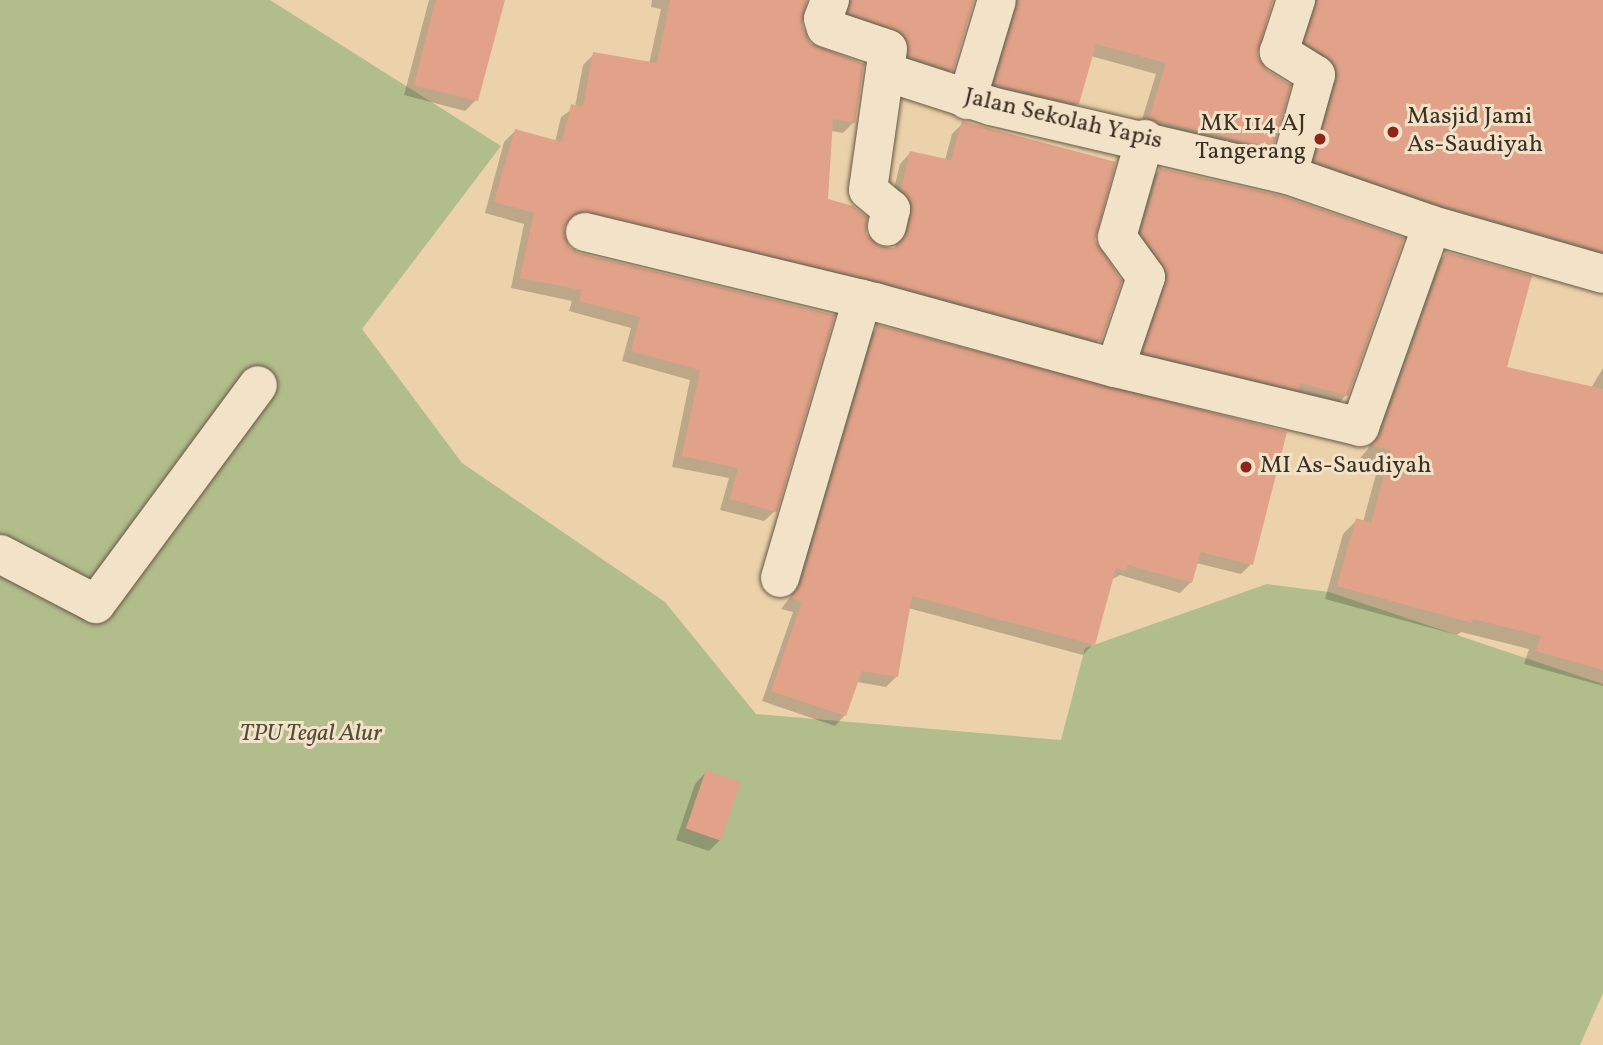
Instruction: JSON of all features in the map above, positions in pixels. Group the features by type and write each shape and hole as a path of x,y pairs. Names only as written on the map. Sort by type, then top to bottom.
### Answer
{"street":[{"path":"830,0 823,25 886,46 886,72 867,190 891,209 887,227"},
{"path":"967,100 997,0"},
{"path":"1287,175 1316,75 1279,52 1296,0"},
{"name":"Jalan Sekolah Yapis","path":"886,72 967,100 1145,139 1287,175 1432,225 1603,274"},
{"path":"1115,368 1146,277 1117,237 1145,139"},
{"path":"585,232 862,299 1115,368 1360,427 1432,225"},
{"path":"780,578 862,299"},
{"path":"0,554 96,604 258,385"}],"green space":[{"name":"TPU Tegal Alur","path":"0,0 270,0 501,146 362,329 462,463 665,602 756,714 1061,740 1085,648 1267,584 1329,592 1603,684 1603,993 1580,1045 0,1045"}],"building":[{"path":"436,0 505,0 478,101 414,85"},
{"path":"670,0 807,0 802,25 810,43 864,64 855,123 833,119 828,199 853,206 867,217 866,234 882,248 894,248 908,232 912,203 901,189 910,151 951,160 962,121 1116,162 1095,240 1122,281 1101,341 880,281 578,211 564,228 569,247 579,253 835,315 777,512 730,499 738,468 682,456 700,370 631,351 640,317 579,301 582,290 520,278 534,213 494,202 515,129 562,142 571,104 583,107 593,52 657,63"},
{"path":"851,0 974,0 953,71 909,56 903,33 849,13"},
{"path":"1018,0 1273,0 1257,55 1267,70 1291,85 1273,149 1149,118 1166,63 1096,44 1079,104 995,84"},
{"path":"1317,0 1603,0 1603,251 1439,204 1315,161 1337,80 1336,66 1328,57 1305,42"},
{"path":"1160,168 1282,196 1404,238 1348,396 1300,383 1298,390 1143,352 1168,274 1141,233"},
{"path":"1446,252 1532,276 1507,367 1603,389 1603,670 1536,651 1541,636 1473,619 1472,623 1337,586 1356,518 1371,523 1391,450 1371,445 1381,434"},
{"path":"877,325 1287,432 1253,565 1201,552 1192,583 1128,565 1126,571 1116,568 1095,645 912,596 898,677 862,671 846,716 771,691 802,602 790,597 801,584"},
{"path":"706,770 741,782 721,841 686,829"}],"place":[{"name":"Masjid Jami As-Saudiyah","path":"1393,132"},
{"name":"MK 114 AJ Tangerang","path":"1320,139"},
{"name":"MI As-Saudiyah","path":"1246,467"}]}
